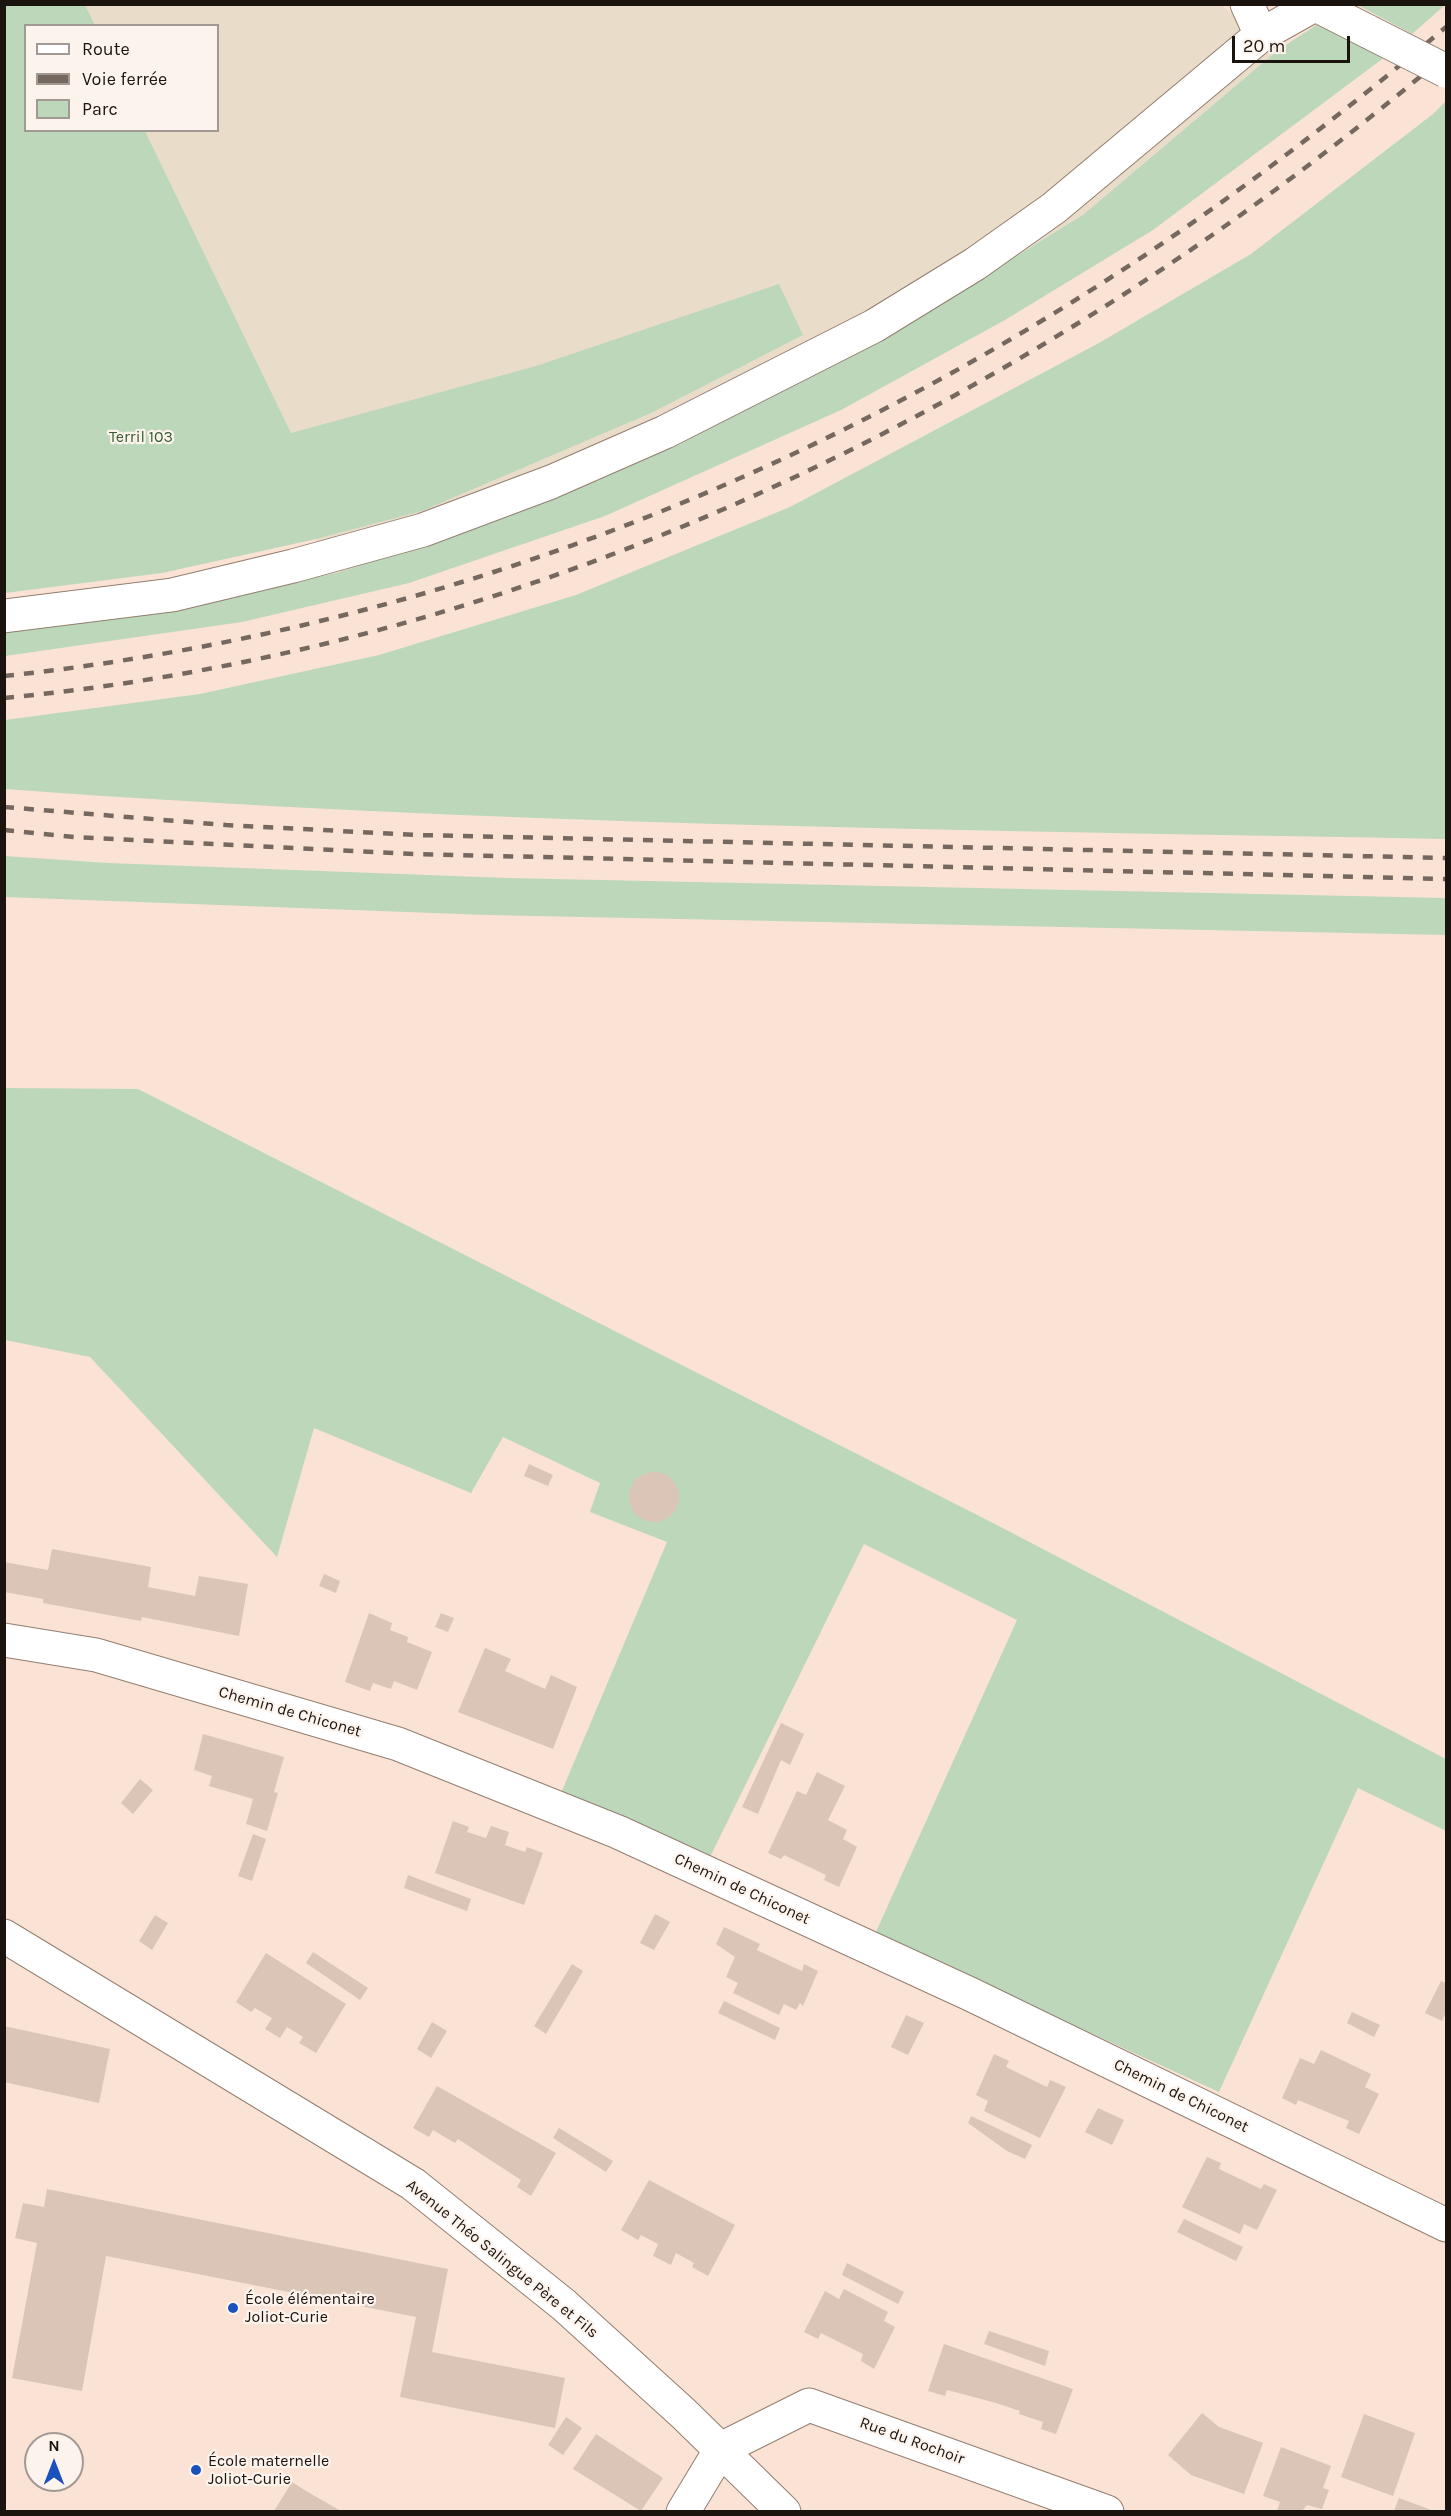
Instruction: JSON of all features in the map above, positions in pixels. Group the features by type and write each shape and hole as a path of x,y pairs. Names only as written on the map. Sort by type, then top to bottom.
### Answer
{"street":[{"path":"1247,4 1261,35"},
{"path":"4,616 172,595 348,551 423,530 551,482 665,432 874,326 975,264 1054,208 1261,35 1316,4 1446,71"},
{"name":"Chemin de Chiconet","path":"4,1640 96,1655 398,1744 607,1828 970,1994 1446,2224"},
{"name":"Avenue Théo Salingue Père et Fils","path":"4,1936 413,2184 564,2305 721,2449 783,2511"},
{"name":"Rue du Rochoir","path":"721,2449 809,2404 1107,2511"},
{"path":"683,2511 721,2449"}],"shaded area":[{"path":"1220,4 1278,50 1084,214 922,315 680,444 507,515 340,572 316,539 291,433 145,132 219,132 219,24 94,24 85,5"}],"green space":[{"name":"Terril 103","path":"4,5 85,5 94,24 24,24 24,132 145,132 291,433 536,366 779,284 803,335 651,413 422,511 316,539 162,573 5,593"},
{"path":"1358,5 1445,5 1412,34"},
{"path":"1318,24 1385,57 1153,230 1005,320 841,410 605,516 409,583 242,622 5,656 5,631 170,610 340,572 507,515 680,444 922,315 1084,214 1278,50"},
{"path":"1446,101 1446,839 905,829 545,818 365,811 5,789 5,720 200,694 379,655 576,595 790,507 1099,343 1251,254 1433,114"},
{"path":"5,856 108,863 508,878 1446,898 1446,935 487,915 5,897"},
{"path":"5,1088 138,1089 991,1522 1446,1759 1446,1831 1358,1788 1219,2092 875,1934 1017,1620 864,1544 710,1857 561,1793 667,1542 590,1512 600,1483 503,1437 471,1493 314,1428 277,1557 90,1357 5,1340"}],"building":[{"path":"529,1464 553,1475 548,1486 524,1476"},
{"path":"654,1472 672,1479 679,1497 672,1515 654,1522 636,1515 629,1497 636,1479"},
{"path":"52,1549 151,1567 148,1587 195,1596 199,1576 248,1584 239,1636 142,1617 141,1621 43,1603 43,1599 4,1592 4,1562 48,1570"},
{"path":"324,1574 340,1581 336,1593 319,1586"},
{"path":"369,1613 392,1623 390,1630 408,1637 407,1642 432,1652 417,1690 394,1681 391,1689 373,1683 370,1691 345,1682"},
{"path":"441,1613 454,1618 448,1632 435,1627"},
{"path":"485,1648 511,1659 505,1671 545,1689 551,1675 577,1687 553,1749 458,1712"},
{"path":"781,1723 804,1734 790,1765 781,1760 758,1814 742,1807"},
{"path":"203,1734 284,1757 274,1792 278,1793 267,1831 246,1824 253,1799 209,1786 212,1776 194,1770"},
{"path":"817,1772 845,1786 828,1820 847,1830 843,1839 857,1847 839,1887 824,1880 826,1875 784,1855 781,1859 768,1853 797,1791 806,1795"},
{"path":"140,1779 153,1790 133,1814 121,1803"},
{"path":"453,1821 469,1827 467,1832 486,1838 491,1826 509,1832 505,1845 525,1852 527,1847 543,1853 524,1905 435,1873"},
{"path":"253,1834 266,1839 252,1881 238,1876"},
{"path":"408,1875 471,1899 467,1911 404,1888"},
{"path":"655,1914 670,1922 654,1950 640,1943"},
{"path":"155,1915 168,1923 152,1950 139,1941"},
{"path":"724,1927 760,1944 757,1950 780,1961 802,1971 804,1964 818,1971 803,2006 800,2003 796,2010 784,2004 779,2015 733,1993 738,1983 726,1977 735,1957 716,1944"},
{"path":"313,1952 368,1988 360,2000 306,1963"},
{"path":"266,1953 346,2004 316,2053 299,2043 303,2037 287,2027 280,2038 265,2029 272,2018 255,2008 251,2012 236,2002"},
{"path":"572,1964 583,1971 546,2034 534,2026"},
{"path":"1441,1981 1446,1983 1446,2012 1442,2021 1425,2013"},
{"path":"724,2001 780,2028 775,2040 718,2013"},
{"path":"1352,2012 1380,2025 1374,2037 1347,2023"},
{"path":"906,2015 924,2023 908,2055 891,2047"},
{"path":"432,2022 447,2031 431,2058 417,2049"},
{"path":"4,2026 110,2049 99,2103 4,2082"},
{"path":"1321,2050 1371,2074 1365,2087 1379,2094 1359,2134 1346,2128 1349,2121 1298,2100 1296,2105 1282,2098 1300,2058 1314,2064"},
{"path":"994,2054 1009,2061 1006,2067 1047,2087 1050,2080 1066,2087 1040,2138 984,2111 988,2101 976,2095"},
{"path":"437,2086 556,2153 531,2196 517,2187 521,2180 458,2139 455,2143 433,2130 429,2137 413,2128"},
{"path":"1098,2108 1124,2120 1112,2145 1085,2132"},
{"path":"971,2116 1032,2145 1025,2159 1007,2151 968,2123"},
{"path":"559,2128 613,2161 606,2172 553,2138"},
{"path":"1207,2157 1221,2163 1219,2169 1261,2189 1264,2184 1277,2190 1257,2230 1244,2224 1240,2234 1182,2207"},
{"path":"649,2180 735,2225 708,2276 692,2267 694,2263 676,2253 671,2265 653,2256 658,2244 641,2235 638,2240 621,2230"},
{"path":"47,2189 448,2269 432,2352 565,2378 555,2428 400,2397 416,2317 106,2256 82,2391 12,2378 37,2243 15,2238 23,2203 44,2207"},
{"path":"1184,2219 1243,2247 1236,2261 1177,2232"},
{"path":"847,2263 904,2292 898,2304 842,2275"},
{"path":"844,2289 888,2312 884,2321 895,2327 874,2369 861,2361 863,2354 821,2333 818,2339 804,2332 825,2291 839,2299"},
{"path":"989,2331 1049,2351 1045,2366 984,2344"},
{"path":"944,2344 1073,2389 1056,2434 1041,2429 1043,2422 1019,2414 1020,2411 947,2390 945,2396 928,2391"},
{"path":"1202,2413 1219,2427 1263,2443 1244,2494 1191,2475 1168,2455"},
{"path":"1364,2414 1415,2433 1393,2496 1341,2477"},
{"path":"566,2417 582,2428 563,2455 548,2445"},
{"path":"596,2434 663,2478 641,2511 573,2469"},
{"path":"1281,2447 1331,2466 1323,2488 1329,2490 1322,2509 1307,2505 1302,2511 1277,2511 1280,2502 1263,2496"},
{"path":"292,2482 306,2491 341,2511 274,2511"},
{"path":"1399,2498 1434,2511 1394,2511"}],"railway":[{"path":"4,676 152,656 297,626 440,589 581,542 718,488 852,425 983,355 1110,278 1282,158 1446,27"},
{"path":"4,698 203,670 399,625 589,563 774,487 952,397 1124,294 1289,180 1446,55"},
{"path":"4,807 226,825 417,835 1446,858"},
{"path":"4,830 74,837 415,854 1446,879"}],"place":[{"name":"École élémentaire Joliot-Curie","path":"233,2308"},
{"name":"École maternelle Joliot-Curie","path":"196,2470"}]}
